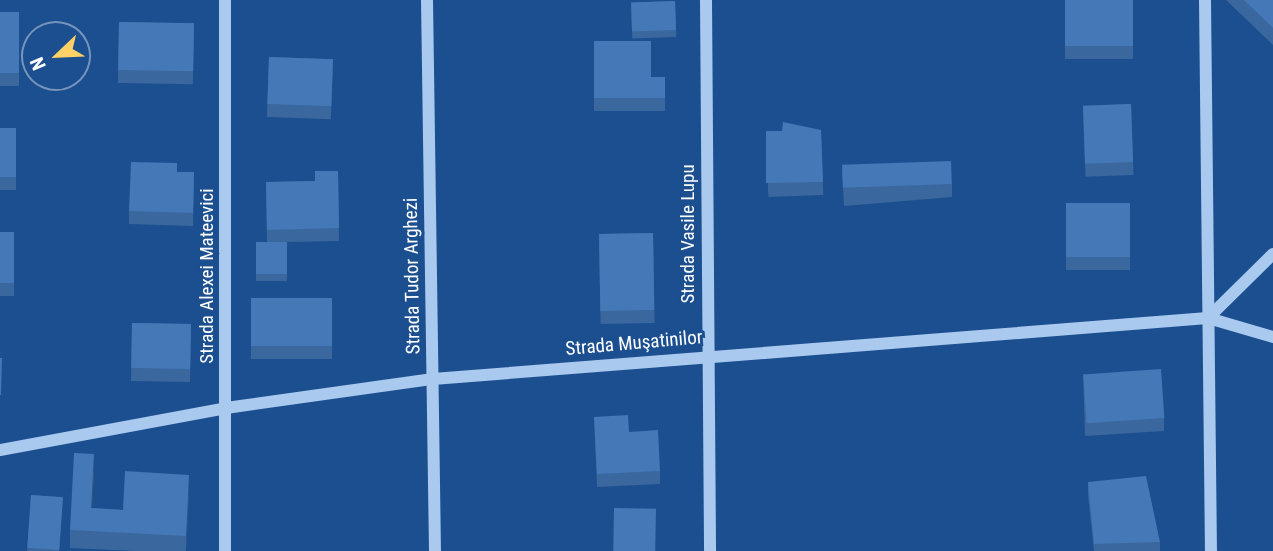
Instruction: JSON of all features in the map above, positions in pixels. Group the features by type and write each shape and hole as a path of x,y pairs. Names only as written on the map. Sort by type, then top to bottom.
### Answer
{"street":[{"name":"Strada Alexei Mateevici","path":"225,0 225,551"},
{"name":"Strada Tudor Arghezi","path":"427,0 435,551"},
{"name":"Strada Vasile Lupu","path":"706,0 710,551"},
{"path":"1205,0 1211,551"},
{"path":"1208,318 1273,254"},
{"name":"Strada Muşatinilor","path":"0,450 226,408 433,379 1208,318 1273,337"}],"building":[{"path":"1065,0 1133,0 1133,46 1065,46"},
{"path":"1244,0 1273,0 1273,28"},
{"path":"675,1 676,30 632,32 631,3"},
{"path":"0,12 19,12 19,73 0,73"},
{"path":"119,22 194,23 193,71 118,70"},
{"path":"594,41 651,41 651,77 665,77 665,98 594,98"},
{"path":"269,57 333,59 331,106 267,104"},
{"path":"1131,104 1133,162 1085,164 1083,106"},
{"path":"783,122 821,130 823,182 766,183 766,131 782,131"},
{"path":"0,128 16,128 16,177 0,177"},
{"path":"951,161 952,184 843,188 842,165"},
{"path":"131,162 177,163 177,172 194,172 193,213 129,211"},
{"path":"315,171 338,171 339,228 267,230 266,182 315,181"},
{"path":"1066,203 1130,203 1130,257 1066,257"},
{"path":"0,232 14,232 14,283 0,283"},
{"path":"653,233 654,310 600,311 599,234"},
{"path":"256,242 287,242 287,274 256,274"},
{"path":"251,298 332,298 332,346 251,346"},
{"path":"132,323 191,324 190,369 131,368"},
{"path":"2,358 1,395 0,395"},
{"path":"1161,369 1164,418 1087,423 1083,374"},
{"path":"628,415 629,432 658,430 660,471 597,474 594,417"},
{"path":"74,453 94,454 91,508 123,510 125,471 189,475 186,536 70,530"},
{"path":"1146,476 1160,542 1094,544 1088,482"},
{"path":"31,495 63,497 59,550 27,548"},
{"path":"614,508 656,509 655,551 613,551"}]}
